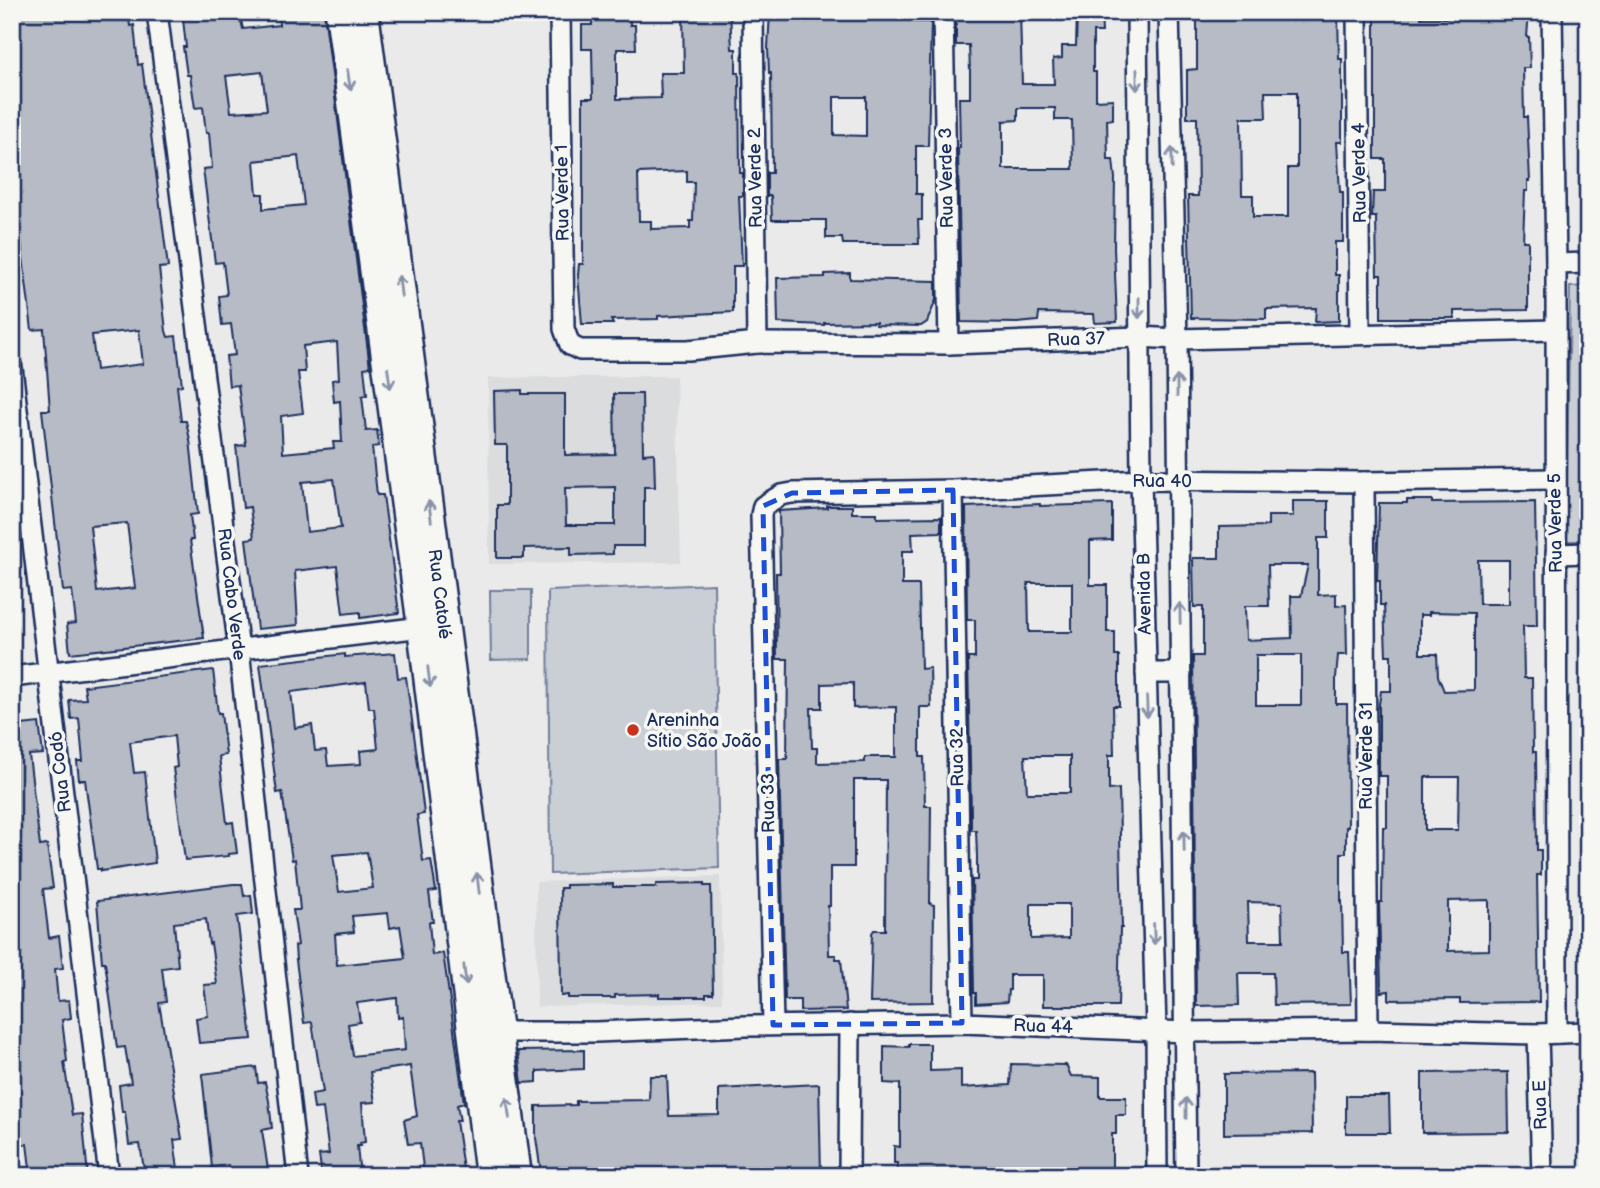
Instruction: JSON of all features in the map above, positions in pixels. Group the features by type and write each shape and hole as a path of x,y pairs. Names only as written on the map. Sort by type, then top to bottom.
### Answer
{"street":[{"name":"Rua Cabo Verde","path":"157,12 239,650 298,1176"},
{"name":"Rua Catolé","path":"340,12 422,628 490,1176"},
{"name":"Rua Catolé","path":"364,12 517,1176"},
{"name":"Rua Verde 1","path":"560,12 564,330 570,345 580,350 597,352"},
{"name":"Rua Verde 2","path":"753,12 757,344"},
{"name":"Rua Verde 3","path":"943,12 949,344"},
{"name":"Avenida B","path":"1137,12 1141,480 1156,1030 1157,1176"},
{"name":"Avenida B","path":"1169,12 1177,339 1186,1176"},
{"name":"Rua Verde 4","path":"1357,12 1360,334"},
{"name":"Rua Verde 5","path":"1548,1034 1556,554 1556,264 1552,12"},
{"path":"1556,264 1588,263"},
{"name":"Rua 37","path":"597,352 688,350 757,344 949,344 1139,337 1177,339 1554,330"},
{"name":"Rua Codó","path":"12,368 109,1176"},
{"name":"Rua 40","path":"770,500 792,493 953,490 1141,480 1555,480"},
{"name":"Rua Verde 31","path":"1364,482 1368,1030"},
{"name":"Rua 32","path":"953,490 961,1023"},
{"name":"Rua 33","path":"770,500 763,506 761,514 773,1025"},
{"path":"1556,554 1588,554"},
{"path":"12,677 422,628"},
{"path":"1146,673 1181,673"},
{"name":"Rua 44","path":"498,1032 961,1023 1186,1031 1588,1032"},
{"path":"849,1176 850,1024"},
{"name":"Rua E","path":"1542,1176 1548,1034"}],"highlighted area":[{"path":"953,490 962,1023 773,1025 763,506 792,493"}],"shaded area":[{"path":"676,376 681,562 489,564 488,378"},
{"path":"720,876 722,1002 537,1007 536,882"}],"green space":[{"path":"1588,286 1588,541 1566,541 1570,287"},
{"name":"Areninha Sítio São João","path":"714,584 719,868 550,874 548,591"},
{"path":"490,590 531,590 531,659 491,660"}],"building":[{"path":"12,12 128,12 130,26 134,25 138,65 142,64 168,267 159,268 166,331 168,337 176,336 182,385 177,386 181,421 186,421 190,440 198,514 190,515 193,540 190,540 204,638 70,653 67,624 76,623 72,590 63,591 42,410 50,410 44,329 32,330 12,169 12,118 16,117 12,85","holes":["139,330 143,364 96,370 92,335","127,523 135,588 97,592 90,526"]},
{"path":"187,12 239,12 243,29 279,25 278,12 324,12 370,367 364,368 367,395 362,396 366,431 377,430 379,446 372,447 377,495 383,495 399,613 360,618 360,612 343,614 337,566 295,571 298,625 257,629 246,539 254,538 250,507 243,508 236,446 246,445 238,385 229,386 226,356 235,355 231,324 222,325 219,296 227,295 223,262 215,263 203,169 212,168 209,133 206,133 203,107 195,108 183,47 186,47 183,19 188,18","holes":["262,72 267,110 231,112 226,76","298,156 304,205 263,209 263,194 257,194 254,161","337,342 339,379 332,380 334,402 340,401 342,442 333,442 334,448 283,453 281,416 303,413 298,372 305,372 303,346","334,479 341,528 307,532 302,482"]},
{"path":"592,12 626,12 630,25 635,25 636,49 617,49 617,99 661,98 660,73 684,73 683,12 730,12 732,49 736,49 736,73 739,73 740,173 743,173 743,196 739,196 742,266 733,266 733,312 611,320 613,324 582,324 578,275 579,264 583,264 583,98 593,98 592,49 582,49 582,25 592,25","holes":["687,171 687,182 694,182 693,221 690,221 690,228 651,229 651,221 639,221 638,173"]},
{"path":"770,12 843,12 842,17 874,18 874,12 914,12 914,22 931,22 928,146 916,146 916,194 922,194 922,220 918,220 919,244 843,244 842,238 826,238 826,220 772,220 771,196 767,196 767,173 772,173 771,73 768,48","holes":["834,97 866,97 866,136 834,135"]},
{"path":"956,12 1020,12 1022,84 1054,84 1053,59 1062,58 1062,46 1076,46 1077,12 1101,12 1102,32 1093,32 1093,72 1096,72 1096,100 1113,99 1113,119 1107,120 1108,160 1113,160 1115,178 1117,322 1095,323 1094,314 1039,313 1038,321 961,322 959,98 970,98 970,71 969,45 956,45","holes":["1018,108 1055,108 1055,120 1072,120 1073,169 1003,169 1003,121 1018,120"]},
{"path":"1197,12 1338,12 1339,59 1342,59 1342,142 1337,142 1340,192 1343,192 1343,242 1335,242 1335,275 1339,275 1339,321 1315,322 1316,308 1266,309 1266,319 1191,318 1188,196 1198,196 1197,118 1187,118 1187,70 1197,69","holes":["1265,92 1297,92 1297,168 1288,168 1288,217 1253,217 1253,195 1242,195 1241,118 1266,118"]},
{"path":"1381,12 1422,12 1421,18 1461,18 1461,12 1529,12 1527,37 1530,68 1523,68 1530,181 1528,191 1525,191 1523,241 1528,241 1528,310 1454,311 1454,318 1381,318 1381,275 1377,275 1376,217 1372,217 1373,192 1385,192 1385,159 1375,159 1375,18 1381,18"},
{"path":"850,273 850,279 936,281 936,300 927,322 921,326 876,325 876,322 824,325 778,323 777,278 825,277 825,274"},
{"path":"522,390 522,394 565,394 565,455 615,454 614,394 642,394 643,454 654,453 655,487 644,487 644,546 613,546 613,554 571,555 571,547 524,548 524,558 497,558 497,505 507,505 507,445 495,445 494,391","holes":["615,487 615,525 566,525 565,488"]},
{"path":"1407,500 1432,500 1432,503 1535,502 1537,626 1523,626 1524,678 1532,678 1537,850 1541,850 1541,875 1537,875 1539,1002 1389,1000 1389,991 1381,992 1379,902 1382,902 1383,827 1387,827 1387,776 1379,776 1379,704 1381,691 1391,691 1391,655 1386,655 1384,605 1380,605 1380,581 1377,581 1379,503 1407,503","holes":["1478,560 1509,560 1509,604 1479,604","1429,612 1474,613 1474,690 1444,691 1438,676 1437,654 1420,654 1420,615 1429,615","1425,777 1459,777 1458,830 1425,830","1489,900 1489,950 1448,951 1448,901"]},
{"path":"1293,501 1328,501 1328,538 1318,538 1318,595 1336,594 1336,606 1346,605 1347,655 1338,655 1336,704 1347,704 1348,827 1346,853 1341,853 1341,901 1343,952 1349,952 1351,1004 1274,1005 1273,973 1238,973 1239,1005 1196,1006 1193,656 1203,656 1203,607 1194,607 1193,558 1219,558 1219,527 1268,526 1268,516 1293,516","holes":["1268,565 1308,565 1301,596 1291,596 1292,638 1246,640 1245,606 1269,606","1256,655 1301,655 1301,705 1256,705","1248,902 1282,903 1283,941 1249,941"]},
{"path":"1112,504 1112,540 1090,541 1090,585 1107,585 1107,632 1115,632 1115,656 1119,656 1119,706 1113,706 1114,755 1109,755 1109,790 1119,789 1122,928 1118,1006 1043,1006 1043,975 1010,975 1007,1002 976,1004 972,880 977,880 977,856 976,830 971,830 968,658 975,658 975,620 967,620 966,507","holes":["1028,583 1072,583 1072,632 1029,632","1025,756 1070,756 1070,793 1027,793","1031,904 1069,904 1069,938 1031,939"]},
{"path":"852,506 852,513 877,513 877,518 941,517 941,532 912,533 913,551 902,551 902,585 919,585 921,669 930,668 931,707 920,707 920,757 924,757 925,806 931,806 933,1002 870,1003 872,933 874,930 885,930 886,780 854,780 854,867 830,867 829,955 836,955 836,959 841,959 846,1010 800,1011 800,1000 785,1000 779,759 787,759 788,659 777,659 776,573 780,573 779,511","holes":["853,683 853,708 896,707 896,757 865,757 865,762 817,763 817,748 812,748 811,708 822,708 822,684"]},
{"path":"395,653 398,678 406,677 424,814 417,815 423,861 431,860 436,891 429,892 433,922 429,922 432,955 443,953 464,1103 457,1105 460,1121 456,1121 464,1176 424,1176 420,1143 408,1144 404,1120 417,1116 410,1066 370,1072 375,1102 362,1103 365,1142 357,1146 360,1176 322,1176 319,1155 329,1154 323,1108 314,1109 312,1094 323,1092 312,1022 304,1023 296,960 295,946 298,945 293,910 300,910 295,859 292,860 282,792 277,793 260,664 345,654 345,657","holes":["366,682 369,708 374,708 378,749 360,751 361,764 328,766 326,750 315,751 312,725 295,728 291,692","367,852 373,888 339,892 333,855","388,913 390,928 400,926 405,958 337,965 335,934 354,932 352,916","397,998 398,1018 403,1017 405,1050 353,1056 348,1024 360,1022 357,1003"]},
{"path":"213,670 226,755 219,756 227,823 233,822 237,853 185,860 173,768 177,767 174,736 130,742 134,773 145,772 155,863 101,871 97,869 85,780 79,780 77,761 83,761 79,718 71,719 69,700 86,699 84,686"},
{"path":"39,723 43,754 29,755 40,846 47,845 53,888 43,889 49,938 59,936 63,968 55,969 58,1001 69,1000 71,1018 62,1020 67,1061 64,1062 72,1115 82,1114 88,1176 31,1176 27,1144 12,1145 12,1062 17,1061 12,1024 12,927 15,927 12,909 12,726"},
{"path":"704,883 704,886 711,886 713,994 706,994 706,997 659,997 659,994 615,995 615,998 561,996 560,888 566,888 566,885 656,887 656,884"},
{"path":"242,884 244,896 251,895 253,914 237,916 252,1039 199,1043 196,1018 208,1016 204,985 217,984 206,919 174,923 178,966 162,968 166,1002 159,1003 182,1139 174,1140 179,1176 145,1176 140,1144 129,1145 125,1112 122,1112 119,1085 131,1083 125,1047 117,1048 105,962 102,962 97,901"},
{"path":"909,1044 930,1044 930,1071 961,1070 961,1088 1010,1085 1011,1064 1066,1065 1071,1076 1100,1077 1100,1097 1126,1097 1126,1115 1116,1115 1116,1134 1112,1134 1112,1172 897,1174 894,1146 900,1147 900,1084 884,1083 884,1046 909,1047"},
{"path":"584,1050 584,1069 537,1071 537,1082 522,1083 518,1051"},
{"path":"256,1067 258,1083 265,1082 269,1101 272,1128 262,1130 269,1176 229,1176 228,1165 212,1167 202,1074"},
{"path":"1508,1072 1509,1132 1422,1133 1422,1073"},
{"path":"1311,1073 1312,1133 1224,1134 1224,1074"},
{"path":"650,1076 667,1076 669,1116 719,1115 719,1089 819,1084 821,1174 570,1176 570,1170 541,1173 536,1138 536,1106 576,1105 576,1101 649,1100"},
{"path":"1346,1096 1389,1096 1390,1133 1346,1133"}],"place":[{"name":"Areninha Sítio São João","path":"633,730"}]}
